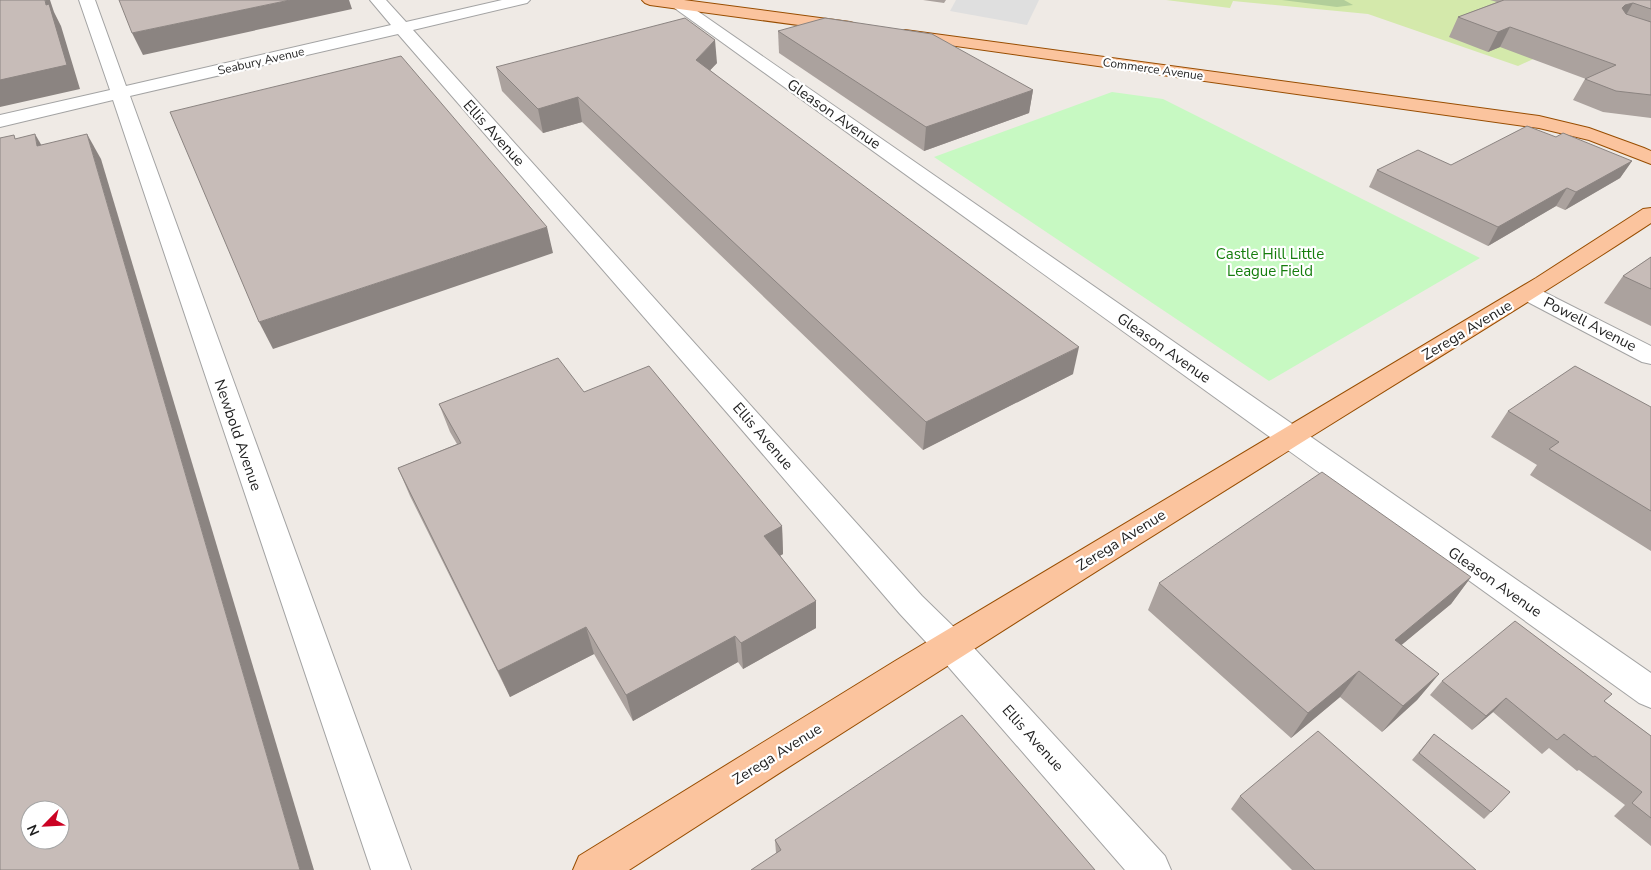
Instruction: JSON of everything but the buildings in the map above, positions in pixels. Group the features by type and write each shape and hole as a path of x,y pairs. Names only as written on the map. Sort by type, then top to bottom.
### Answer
{"main road":[{"path":"650,0 871,30"},
{"name":"Commerce Avenue","path":"890,33 1538,122 1573,128 1614,141 1651,158"},
{"name":"Zerega Avenue","path":"593,870 1289,437 1528,293 1651,214"}],"street":[{"name":"Newbold Avenue","path":"88,0 144,167 391,870"},
{"name":"Ellis Avenue","path":"378,0 911,605 951,646 1151,870"},
{"name":"Seabury Avenue","path":"0,121 522,0"},
{"name":"Gleason Avenue","path":"678,4 1651,692"},
{"name":"Powell Avenue","path":"1528,293 1651,356"}],"green space":[{"path":"1166,0 1498,0 1593,32 1518,66 1368,14 1233,1 1230,8"},
{"path":"1282,0 1344,0 1353,5 1337,7"},
{"name":"Castle Hill Little League Field","path":"1112,92 1163,99 1480,258 1269,381 934,157"}],"shaded area":[{"path":"956,0 1039,0 1027,25 950,11"}]}
